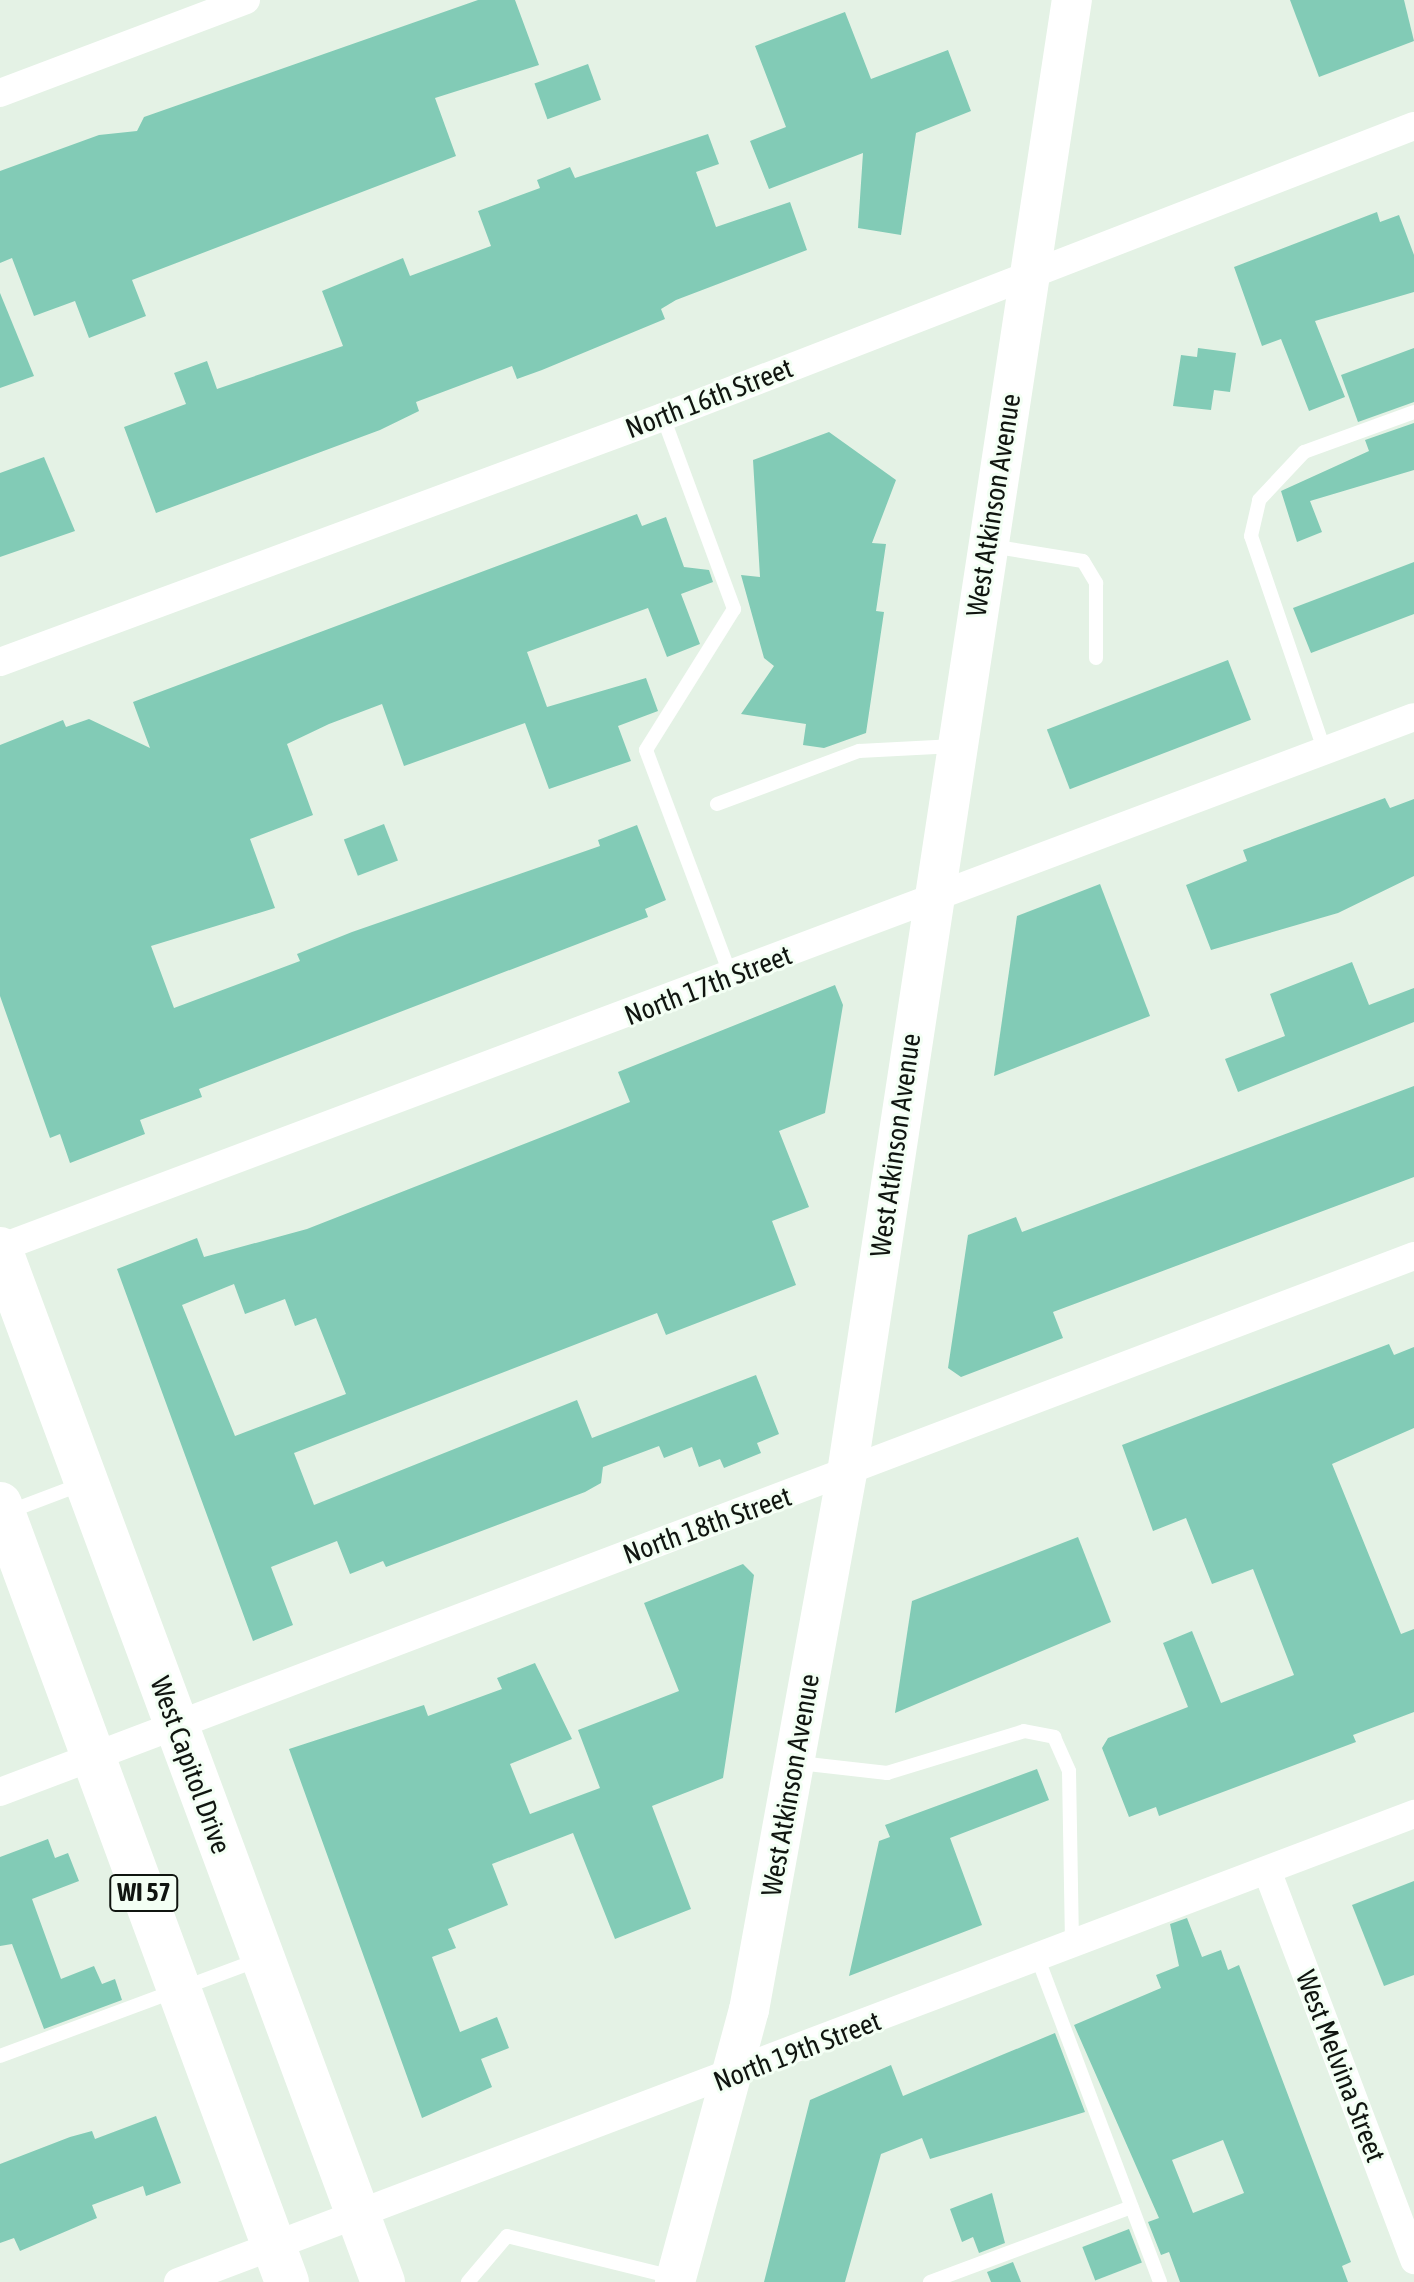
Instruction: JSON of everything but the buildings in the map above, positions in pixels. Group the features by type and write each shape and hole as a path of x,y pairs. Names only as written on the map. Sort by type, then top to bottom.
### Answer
{"main road":[{"name":"West Capitol Drive","path":"0,1249 383,2282"},
{"name":"WI 57","path":"1,1511 95,1756 280,2264"}],"street":[{"path":"0,93 246,0"},
{"name":"West Atkinson Avenue","path":"675,2280 733,2075 847,1473 955,746 1072,0"},
{"name":"North 16th Street","path":"0,662 663,417 1414,126"},
{"name":"North 17th Street","path":"0,1249 1414,717"},
{"name":"North 18th Street","path":"0,1792 1414,1256"},
{"name":"North 19th Street","path":"178,2282 280,2264 357,2215 1268,1873 1414,1814"},
{"name":"West Melvina Street","path":"1268,1873 1414,2260"}],"lane":[{"path":"1325,752 1251,536 1259,500 1304,452 1414,412"},
{"path":"663,417 734,609 646,750 731,976"},
{"path":"987,546 1083,561 1096,583 1096,658"},
{"path":"717,804 859,751 955,746"},
{"path":"1,1511 87,1482"},
{"path":"794,1762 887,1773 1024,1731 1054,1737 1069,1771 1072,1946"},
{"path":"0,2056 262,1958"},
{"path":"1038,1959 1160,2282"},
{"path":"930,2282 1132,2207"},
{"path":"468,2282 507,2236 675,2280"}]}
